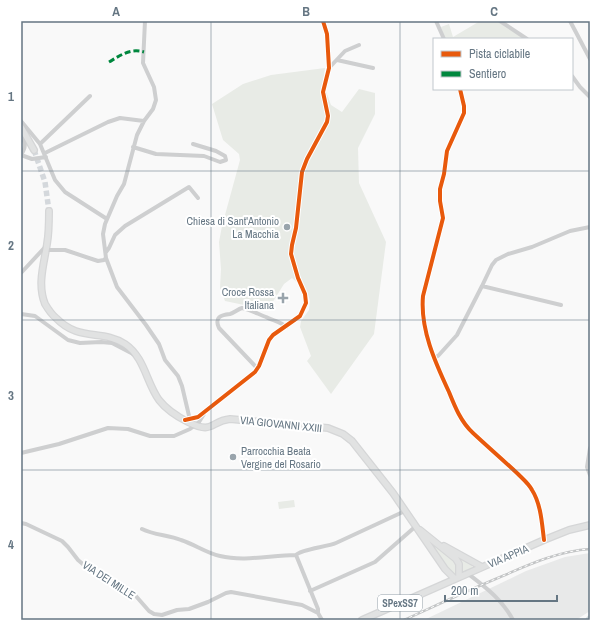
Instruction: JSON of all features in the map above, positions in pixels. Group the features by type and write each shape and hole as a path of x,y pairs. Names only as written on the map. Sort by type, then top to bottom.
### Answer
{"main road":[{"path":"21,127 34,150"},
{"path":"49,211 41,285 46,304 53,316 68,329 77,333 116,340 125,344 137,356 155,394 160,401 171,411 195,425 205,428"},
{"name":"VIA GIOVANNI XXIII","path":"205,428 213,426 226,419 230,419 328,428 340,432 352,442 393,493 445,569 457,578"},
{"name":"VIA APPIA","path":"362,620 544,540 569,530 590,525"},
{"path":"416,527 458,562 460,567 457,578"},
{"path":"432,539 482,567"},
{"path":"438,586 443,580 445,569"}],"street":[{"path":"145,21 143,63 153,82 156,95 153,109 144,121 137,135 124,184 107,219 103,234 106,258 117,287 146,324 159,344 165,360 178,376 182,386 187,420 196,418 225,394 244,382 257,368 269,340 300,316 306,303 305,294 291,254 296,228 302,172 306,159 327,122 328,116 323,92 329,68 327,34 323,21"},
{"path":"436,21 444,38"},
{"path":"500,21 526,38"},
{"path":"570,21 590,59"},
{"path":"329,68 345,51 359,45"},
{"path":"337,60 373,68"},
{"path":"573,77 590,97"},
{"path":"460,90 464,113 460,125 447,150 444,174 440,188 440,201 443,218 422,301 426,331 434,357 457,410 465,424 472,433 499,456 532,490 540,510 544,540"},
{"path":"40,144 90,96"},
{"path":"21,136 25,141 25,148 21,155 32,159 46,155 108,122 120,118 144,121"},
{"path":"21,121 40,144 46,155 55,180 65,192 107,219"},
{"path":"133,148 156,154 196,155 211,158 220,162 226,160 225,156 216,151 193,144"},
{"path":"106,252 115,235 125,226 178,193 189,187 198,198"},
{"path":"434,357 438,356 457,335 492,265 496,260 508,254 532,247 570,231 590,227"},
{"path":"21,273 46,247 65,250 98,261 106,258"},
{"path":"482,286 561,305"},
{"path":"257,368 219,328 218,319 223,314 232,313 242,308 260,313 266,318 282,323 286,327"},
{"path":"21,314 35,316 68,340 80,344 102,342 112,343 137,356"},
{"path":"21,453 59,444 106,428 128,429 150,436 169,436 187,431 201,419 205,412"},
{"path":"195,425 196,418"},
{"path":"201,419 205,428"},
{"path":"590,448 587,467 590,475"},
{"path":"142,529 150,533 180,540 210,554 228,558 296,555 300,552 336,544 405,511"},
{"name":"VIA DEI MILLE","path":"21,523 62,541 78,560 91,571 120,585 135,595 149,611 154,614 162,615 177,610 189,609 231,592 299,604 318,613"},
{"path":"310,591 374,562 416,527"},
{"path":"296,555 322,620"},
{"path":"467,573 494,594 503,604 513,620"}],"shaded area":[{"path":"480,21 498,21 524,38 445,38 441,27 449,24 453,37"},
{"path":"325,68 323,83 331,105 342,112 359,89 375,93 375,114 358,148 359,183 386,242 374,334 331,394 307,361 311,356 300,327 301,321 309,310 310,301 307,291 292,278 284,284 269,308 258,308 225,301 220,288 221,269 219,242 240,160 239,154 223,140 212,104 243,84 271,75"},
{"path":"294,500 295,507 279,509 278,502"},
{"path":"428,540 456,562 457,575 449,571"},
{"path":"446,548 471,563 473,568 462,573 461,564"},
{"path":"590,553 590,611 576,620 424,620 526,571 565,557"}],"tunnel":[{"path":"34,150 45,182 49,211"}],"railway":[{"path":"404,620 536,562 568,552 590,549"}],"marked path":[{"path":"109,62 130,52 144,52"}],"cycle path":[{"path":"185,420 198,417 255,372 259,366 269,340 273,335 300,316 306,303 305,294 298,278 291,254 296,228 302,172 307,159 327,122 328,116 323,92 329,68 327,34 323,21"},
{"path":"460,90 464,113 447,151 444,174 440,189 440,201 443,218 423,296 426,333 434,357 459,414 465,424 531,488 539,508 544,540"}],"place":[{"name":"Chiesa di Sant'Antonio La Macchia","path":"287,227"},
{"name":"Croce Rossa Italiana","path":"283,298"},
{"name":"Parrocchia Beata Vergine del Rosario","path":"233,457"}]}
